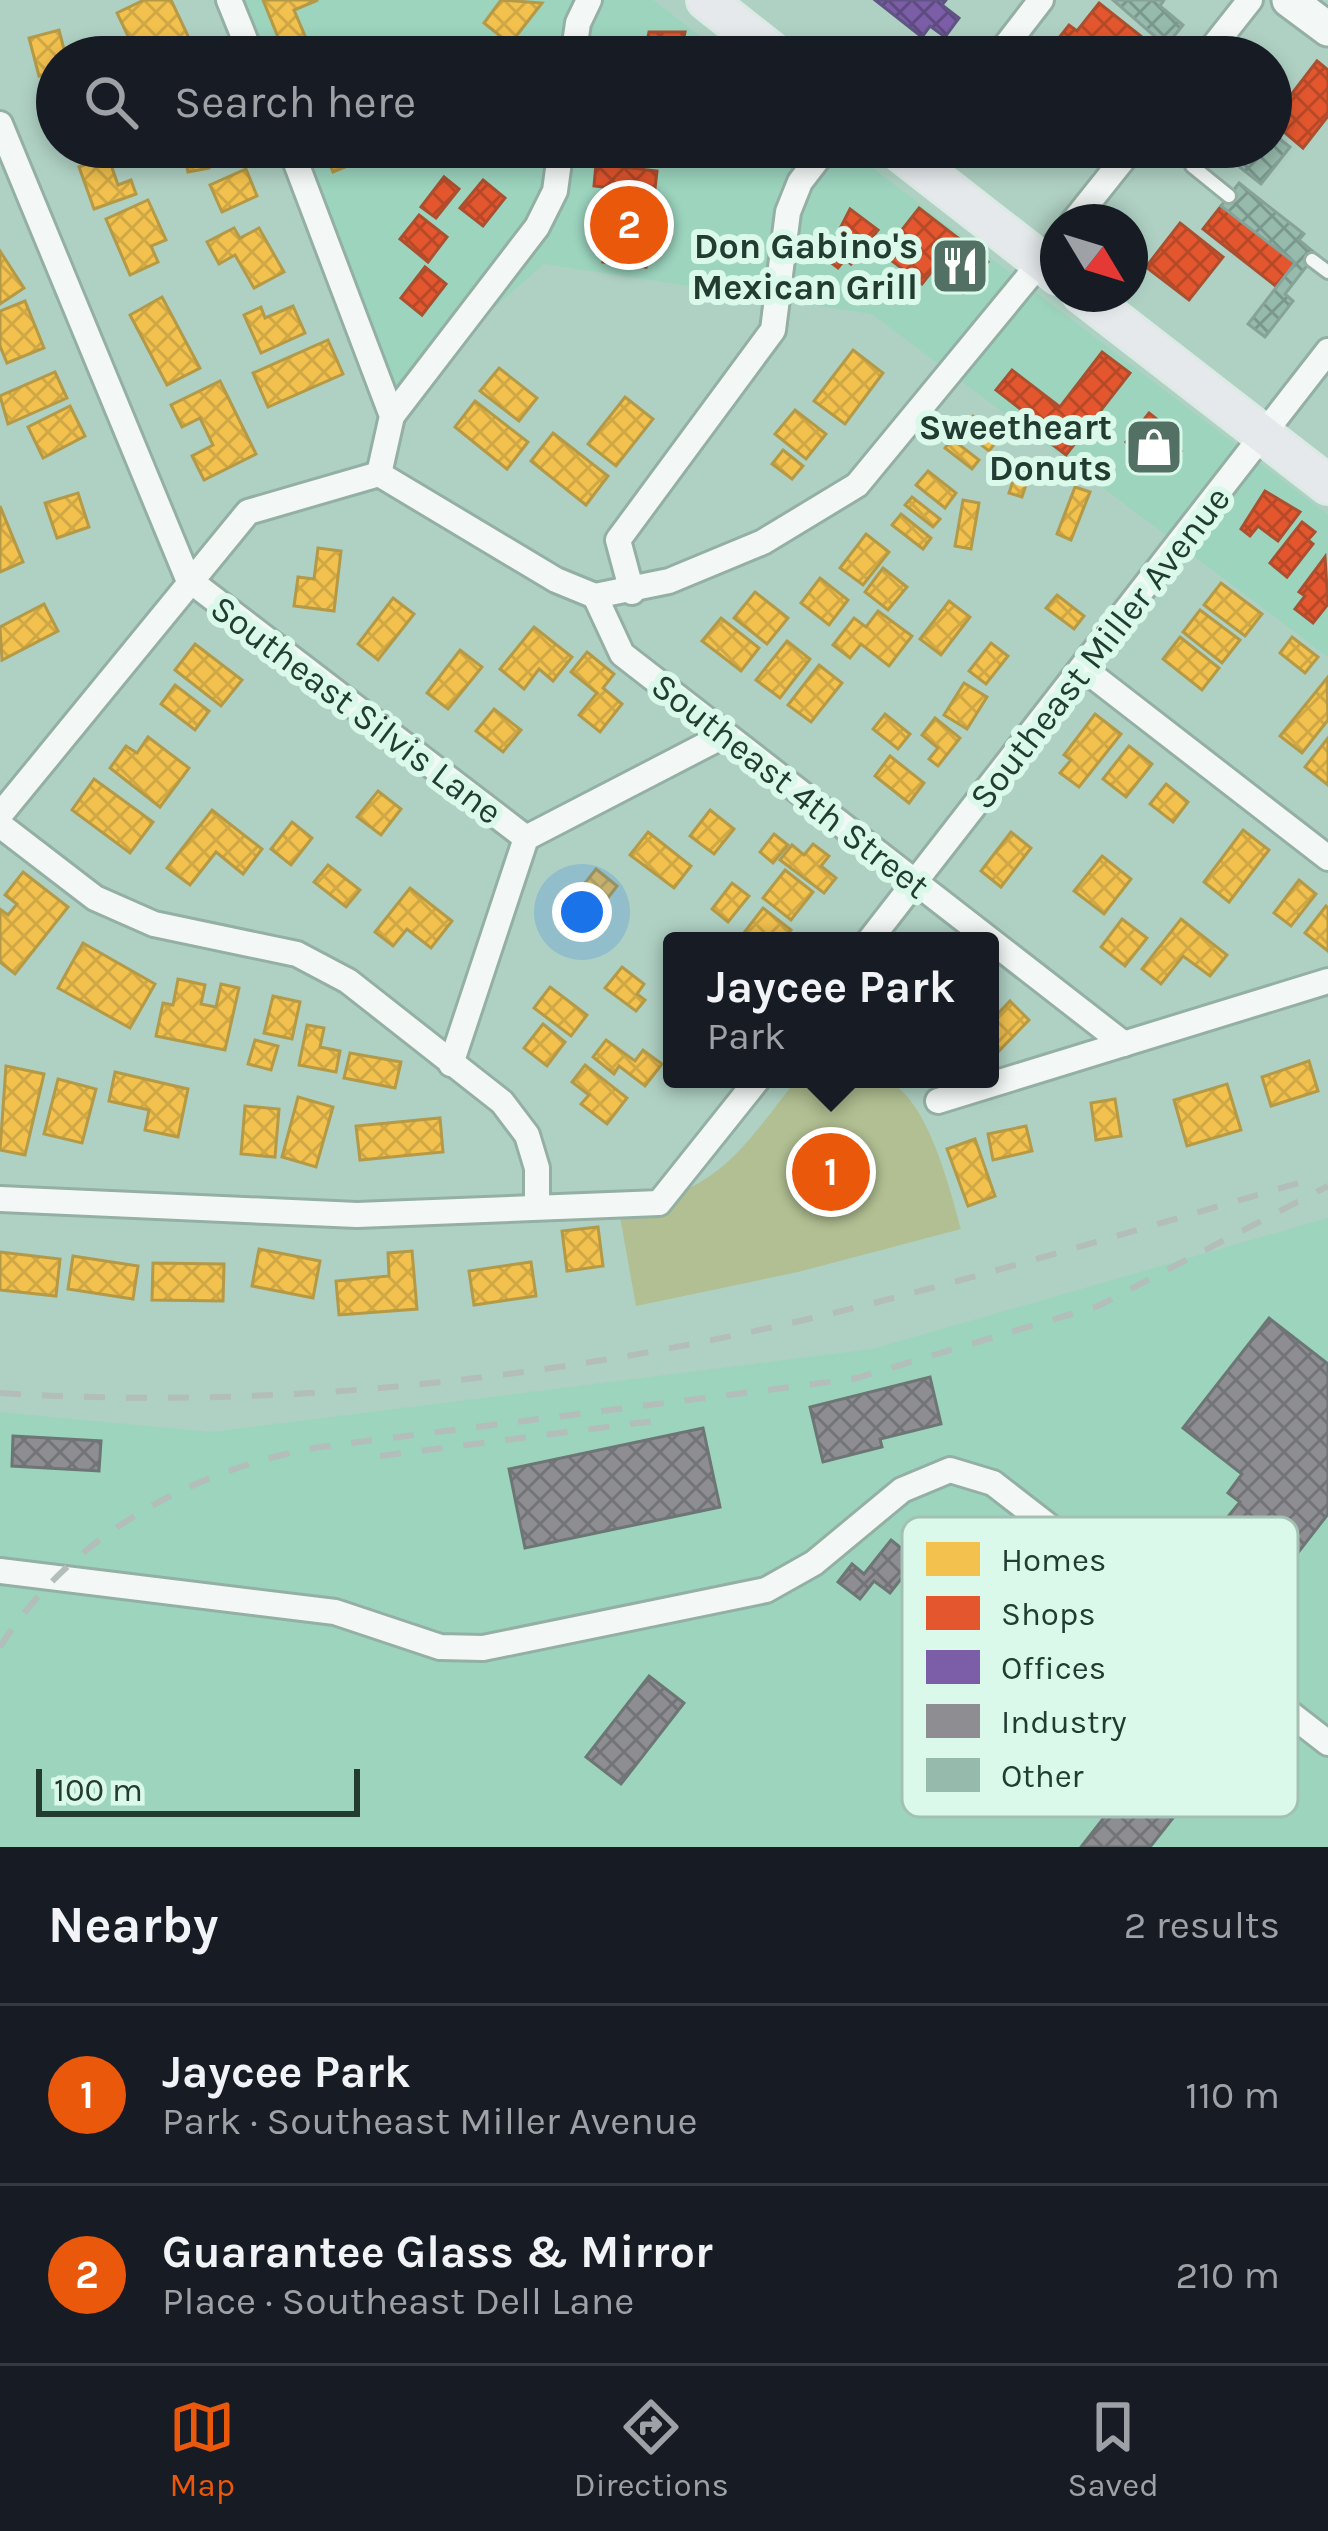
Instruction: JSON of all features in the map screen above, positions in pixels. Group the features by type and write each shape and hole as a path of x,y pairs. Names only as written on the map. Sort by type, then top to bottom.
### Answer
{"main road":[{"path":"725,6 756,36"},
{"path":"933,168 1040,250"},
{"path":"1105,312 1328,484"}],"street":[{"path":"229,0 244,36"},
{"path":"576,36 589,0"},
{"path":"1013,36 1041,0"},
{"path":"1222,36 1250,0"},
{"path":"1289,0 1328,29"},
{"path":"0,124 188,579"},
{"path":"298,168 392,416"},
{"path":"379,475 392,416 537,227 555,190 558,168"},
{"path":"632,592 619,540 773,329 788,212 811,168"},
{"path":"1087,204 1116,168"},
{"path":"0,814 188,579 248,512 379,475 556,580 595,596 632,592 763,542 857,485 1040,273"},
{"name":"Southeast Miller Avenue","path":"876,932 1328,351"},
{"name":"Southeast Silvis Lane","path":"188,579 526,838"},
{"name":"Southeast 4th Street","path":"595,596 622,654 980,932"},
{"path":"1084,669 1328,858"},
{"path":"451,1064 526,838 723,736"},
{"path":"0,825 94,898 154,924 298,954 412,1028 502,1102 527,1135 537,1168 537,1204"},
{"name":"Southeast 4th Street","path":"999,947 1124,1044"},
{"path":"999,1082 1328,981"},
{"path":"0,1199 357,1214 659,1203 751,1088"},
{"path":"938,1101 980,1088"},
{"path":"0,1571 335,1612 440,1647 483,1648 766,1590 814,1563 902,1490 950,1470 993,1483 1037,1517"},
{"path":"1298,1720 1328,1743"}],"lane":[{"path":"1194,168 1229,196"},
{"path":"1312,260 1328,272"}],"shaded area":[{"path":"221,0 653,0 700,36 235,36"},
{"path":"286,168 873,168 1040,296 1040,312 1062,312 1328,515 1328,657 872,314 544,264 380,407"},
{"path":"790,1088 898,1088 911,1101 934,1143 961,1229 798,1272 636,1306 619,1211 704,1180 758,1129"},
{"path":"1328,1218 1328,1847 0,1847 0,1412 211,1432 872,1349"}],"building: Homes":[{"path":"144,0 171,0 188,36 128,36 117,13"},
{"path":"263,0 318,0 294,10 305,36 278,36"},
{"path":"501,0 542,3 516,36 500,36 484,23"},
{"path":"36,36 36,65 29,38"},
{"path":"79,168 112,168 118,185 131,180 136,194 94,209"},
{"path":"246,169 257,196 222,212 210,185"},
{"path":"148,200 166,240 151,246 158,262 130,275 106,219"},
{"path":"234,228 240,238 259,228 284,272 254,288 235,255 219,264 207,242"},
{"path":"0,251 24,288 0,304"},
{"path":"162,297 200,368 167,385 130,315"},
{"path":"25,301 44,348 7,363 0,346 0,311"},
{"path":"293,306 305,333 261,353 244,315 261,307 265,318"},
{"path":"328,340 343,374 268,407 253,373"},
{"path":"853,350 883,373 845,424 814,401"},
{"path":"499,368 537,398 519,421 480,391"},
{"path":"55,372 67,398 8,424 0,396"},
{"path":"220,381 256,454 204,480 192,456 213,445 200,418 182,427 171,405"},
{"path":"625,397 653,419 616,466 588,444"},
{"path":"475,401 528,442 507,469 455,427"},
{"path":"70,406 85,436 43,458 28,427"},
{"path":"795,410 826,434 806,459 775,434"},
{"path":"973,416 1000,437 989,451 962,430"},
{"path":"553,433 608,476 586,505 531,461"},
{"path":"952,439 979,460 972,469 945,448"},
{"path":"783,450 803,466 792,479 772,464"},
{"path":"1019,463 1032,467 1022,497 1009,493"},
{"path":"928,471 956,493 945,508 916,485"},
{"path":"1075,487 1090,492 1071,540 1057,534"},
{"path":"78,493 89,527 57,538 45,503"},
{"path":"912,497 940,519 933,527 905,505"},
{"path":"963,500 979,503 971,549 955,546"},
{"path":"0,506 23,562 0,572"},
{"path":"901,514 931,538 923,549 892,525"},
{"path":"866,534 889,552 863,585 840,568"},
{"path":"318,548 341,551 334,611 294,606 298,577 314,579"},
{"path":"883,568 907,587 888,610 865,592"},
{"path":"820,578 848,600 829,625 801,603"},
{"path":"1221,583 1262,614 1245,636 1204,605"},
{"path":"755,592 788,618 767,644 734,618"},
{"path":"1057,595 1084,616 1074,629 1046,608"},
{"path":"393,598 414,614 378,660 358,644"},
{"path":"949,601 970,617 941,655 920,639"},
{"path":"44,604 58,631 2,660 0,627"},
{"path":"1200,610 1240,640 1222,663 1183,632"},
{"path":"878,611 912,636 889,666 861,644 850,658 833,645 854,618 866,627"},
{"path":"721,618 759,648 741,671 702,641"},
{"path":"534,627 572,657 553,681 539,669 524,689 500,669"},
{"path":"1180,637 1219,668 1202,690 1163,659"},
{"path":"1292,637 1318,657 1305,673 1280,653"},
{"path":"787,641 810,659 780,698 756,680"},
{"path":"991,643 1008,656 986,684 969,671"},
{"path":"195,644 242,680 221,706 175,670"},
{"path":"460,650 482,667 448,709 427,693"},
{"path":"587,652 614,674 603,688 622,704 600,732 579,715 597,693 571,672"},
{"path":"819,665 842,683 811,722 788,705"},
{"path":"1327,678 1328,720 1302,753 1280,736"},
{"path":"964,683 987,697 967,729 944,715"},
{"path":"175,685 209,711 195,730 161,704"},
{"path":"494,709 521,730 503,752 476,731"},
{"path":"885,714 910,734 898,749 873,729"},
{"path":"1095,714 1121,734 1079,787 1060,773 1071,760 1064,755"},
{"path":"935,718 960,738 938,766 929,759 938,748 922,735"},
{"path":"148,737 189,768 160,807 110,768 126,746 137,753"},
{"path":"1328,738 1328,785 1305,767"},
{"path":"1129,746 1152,764 1126,797 1103,779"},
{"path":"890,756 924,783 909,803 875,776"},
{"path":"94,779 153,822 130,853 72,810"},
{"path":"1166,784 1188,802 1173,822 1150,804"},
{"path":"378,791 401,809 381,835 357,817"},
{"path":"212,810 262,849 243,874 216,852 190,885 167,868"},
{"path":"710,810 734,829 714,854 690,836"},
{"path":"292,822 312,838 291,865 271,849"},
{"path":"1243,830 1269,850 1229,902 1204,882"},
{"path":"648,832 691,866 674,888 630,855"},
{"path":"1011,832 1031,848 1001,887 981,871"},
{"path":"774,834 788,845 773,863 760,852"},
{"path":"813,844 829,856 821,866 836,878 824,893 780,860 792,845 804,855"},
{"path":"1102,856 1131,879 1104,914 1074,891"},
{"path":"328,865 360,890 346,907 314,882"},
{"path":"596,869 617,886 592,919 570,902"},
{"path":"785,870 813,892 791,920 763,898"},
{"path":"23,872 68,907 15,974 0,962 0,909 8,915 17,904 5,895"},
{"path":"1299,880 1316,894 1291,926 1274,913"},
{"path":"732,883 749,896 728,922 712,909"},
{"path":"410,888 452,921 431,948 407,929 393,946 375,932"},
{"path":"763,908 791,930 789,932 745,932"},
{"path":"1328,908 1328,951 1305,933"},
{"path":"1122,919 1147,938 1125,966 1101,947"},
{"path":"1181,919 1227,955 1210,976 1183,956 1161,984 1142,969"},
{"path":"83,943 155,984 130,1028 58,988"},
{"path":"622,967 644,984 637,994 645,1000 636,1011 605,988"},
{"path":"178,979 205,985 201,1004 216,1007 221,984 239,988 225,1050 156,1036 163,1003 173,1005"},
{"path":"550,987 587,1015 571,1036 534,1008"},
{"path":"273,996 300,1002 292,1039 264,1033"},
{"path":"1010,1001 1029,1020 999,1051 999,1013"},
{"path":"543,1024 565,1042 547,1066 524,1048"},
{"path":"307,1025 324,1028 320,1047 340,1051 336,1072 299,1065"},
{"path":"255,1040 278,1046 271,1070 248,1064"},
{"path":"606,1040 635,1061 643,1050 662,1064 645,1086 619,1066 614,1074 593,1057"},
{"path":"350,1053 401,1062 395,1088 344,1078"},
{"path":"1309,1061 1318,1091 1271,1106 1262,1077"},
{"path":"585,1065 627,1098 607,1124 581,1104 589,1095 572,1082"},
{"path":"6,1066 44,1074 25,1155 0,1150"},
{"path":"115,1072 188,1089 178,1137 145,1130 149,1110 109,1101"},
{"path":"58,1079 96,1089 82,1143 44,1134"},
{"path":"1227,1084 1241,1130 1187,1146 1174,1100"},
{"path":"298,1097 333,1107 316,1167 282,1157"},
{"path":"1115,1099 1121,1136 1096,1140 1091,1103"},
{"path":"245,1106 279,1109 275,1157 241,1154"},
{"path":"440,1118 443,1152 360,1160 356,1126"},
{"path":"1026,1126 1032,1151 993,1160 988,1134"},
{"path":"975,1139 995,1196 968,1206 947,1149"},
{"path":"598,1227 603,1266 567,1271 562,1231"},
{"path":"259,1249 320,1261 313,1298 252,1286"},
{"path":"412,1251 417,1309 339,1315 336,1281 389,1276 388,1253"},
{"path":"0,1252 60,1259 56,1296 0,1290"},
{"path":"73,1256 138,1266 133,1299 68,1289"},
{"path":"531,1262 536,1296 474,1305 469,1271"},
{"path":"153,1263 224,1264 223,1301 152,1300"}],"building: Shops":[{"path":"1099,3 1141,36 1060,36 1069,25 1077,31"},
{"path":"649,32 685,32 684,36 648,36"},
{"path":"1317,61 1328,70 1328,116 1303,148 1292,139 1292,94"},
{"path":"596,168 657,171 646,267 603,262 612,188 594,186"},
{"path":"444,177 459,189 436,218 421,207"},
{"path":"483,180 505,198 483,226 460,208"},
{"path":"1221,206 1295,263 1277,287 1203,229"},
{"path":"919,208 958,238 922,284 883,254"},
{"path":"850,209 878,230 851,264 845,259 838,268 825,258"},
{"path":"419,215 447,237 428,262 400,239"},
{"path":"1180,223 1223,257 1189,300 1148,264"},
{"name":"Don Gabino's Mexican Grill","path":"958,238 988,262 963,293 933,270"},
{"path":"425,267 446,284 422,315 401,298"},
{"path":"1102,352 1130,373 1066,455 1045,439 1050,432 996,390 1012,370 1060,407"},
{"name":"Sweetheart Donuts","path":"1149,413 1175,434 1169,442 1181,451 1165,472 1126,442"},
{"path":"1265,491 1300,512 1278,541 1258,526 1250,536 1241,529"},
{"path":"1302,522 1315,532 1308,540 1313,544 1287,577 1270,563"},
{"path":"1325,557 1328,604 1313,623 1295,609 1305,596 1299,592"}],"building: Offices":[{"path":"875,0 946,0 942,5 959,18 946,36 930,26 921,36"}],"building: Industry":[{"path":"1269,1318 1328,1364 1328,1514 1298,1553 1298,1517 1228,1517 1240,1502 1228,1493 1242,1474 1183,1428"},
{"path":"930,1377 941,1424 880,1439 882,1447 823,1462 810,1407"},
{"path":"703,1428 720,1507 525,1548 509,1469"},
{"path":"13,1436 101,1441 99,1471 12,1466"},
{"path":"891,1540 902,1549 902,1578 890,1593 874,1581 860,1599 838,1582 852,1564 864,1574"},
{"path":"649,1676 684,1703 621,1784 586,1757"},
{"path":"1104,1817 1174,1817 1150,1847 1081,1847"}],"building: Other":[{"path":"1113,0 1164,0 1160,6 1183,25 1174,36 1154,36"},
{"path":"1241,168 1274,168 1261,184"},
{"path":"1239,183 1304,234 1299,240 1316,254 1285,294 1293,301 1265,337 1248,324 1295,263 1221,206"}],"railway":[{"path":"0,1393 101,1397 304,1393 405,1386 606,1360 868,1304 1313,1179"},
{"path":"0,1647 29,1607 99,1540 139,1513 226,1472 320,1447 853,1379 1098,1306 1328,1186"},
{"path":"380,1456 654,1421"}],"place":[{"name":"Guarantee Glass & Mirror","path":"629,225"},
{"name":"Don Gabino's Mexican Grill","path":"960,266"},
{"name":"Sweetheart Donuts","path":"1154,447"},
{"name":"Jaycee Park","path":"831,1172"}]}
